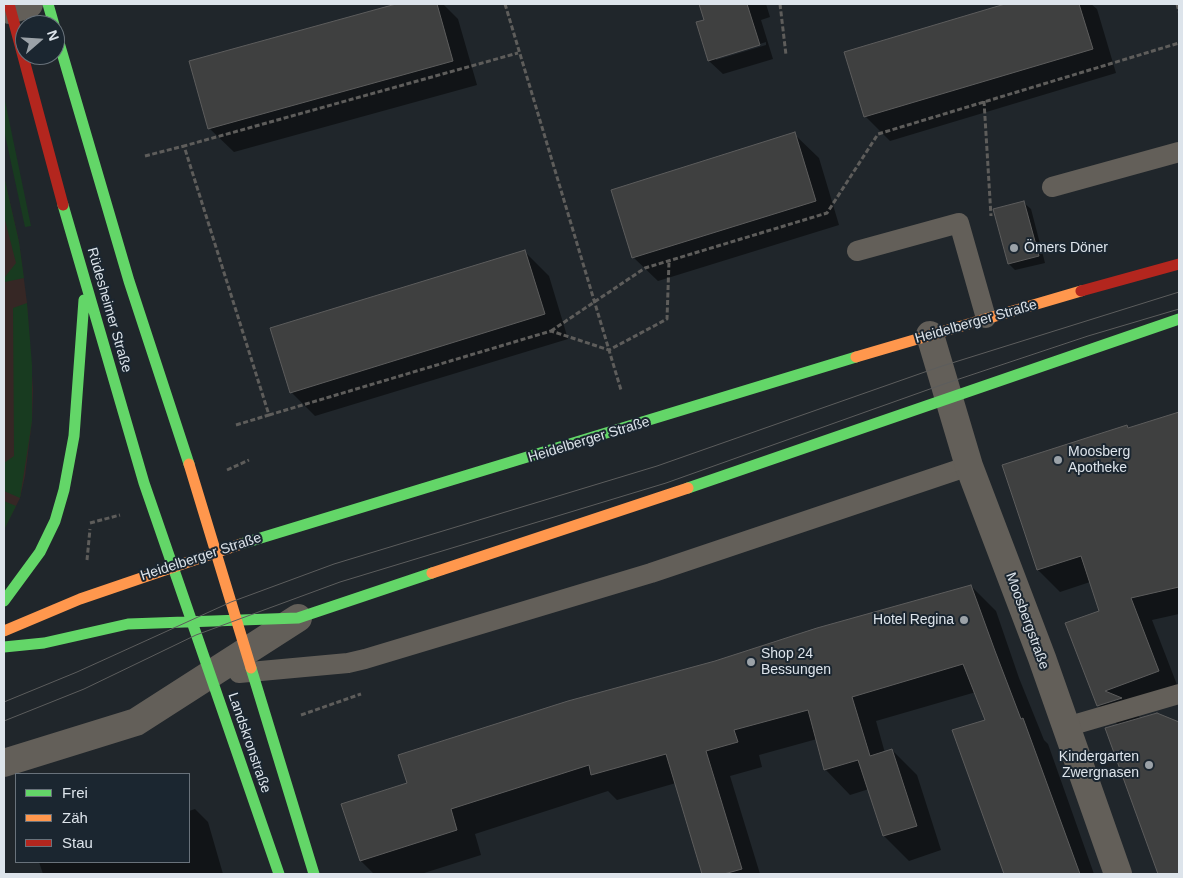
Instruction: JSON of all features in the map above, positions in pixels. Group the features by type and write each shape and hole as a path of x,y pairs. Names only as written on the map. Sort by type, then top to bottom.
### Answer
{"main road":[{"name":"Rüdesheimer Straße","path":"16,6 85,284 144,483 191,620"},
{"name":"Rüdesheimer Straße","path":"65,63 129,282 235,619"},
{"name":"Heidelberger Straße","path":"4,631 80,599 172,565 986,318 1179,264"},
{"path":"4,601 40,552 55,521 64,490 74,436 85,284"},
{"path":"4,647 44,643 128,624 191,620 298,618 711,480 1179,319"},
{"name":"Landskronstraße","path":"235,619 314,874"},
{"name":"Landskronstraße","path":"191,620 279,874"}],"street":[{"name":"Moosbergstraße","path":"930,335 969,466 1066,727 1118,874"},
{"path":"4,764 136,722 210,675 248,662 298,618"}],"lane":[{"path":"1052,187 1179,152"},
{"path":"857,251 959,223 986,318"},
{"path":"248,662 340,664 365,659 651,573 969,466"},
{"path":"1066,727 1179,694"}],"path":[{"path":"505,4 518,53 621,390"},
{"path":"780,4 786,55"},
{"path":"1177,4 1179,12"},
{"path":"236,425 551,331 594,304 645,268 827,213 878,134 1179,43"},
{"path":"145,156 518,53"},
{"path":"984,101 991,221"},
{"path":"184,146 239,326 269,416"},
{"path":"551,331 609,350 667,319 669,261"},
{"path":"82,526 128,513"},
{"path":"88,555 91,523"},
{"path":"298,716 367,692"}],"shaded area":[{"path":"4,176 19,242 27,303 33,390 32,421 25,476 20,498 4,530"}],"green space":[{"path":"4,96 31,226 25,227 4,130"},
{"path":"4,176 19,242 24,278 5,282 4,278 16,263 4,216"},
{"path":"27,303 32,365 32,421 20,498 4,491 4,463 14,456 13,308"},
{"path":"4,501 16,506 4,530"}],"building":[{"path":"396,4 437,4 453,61 208,129 189,61"},
{"path":"699,4 747,4 760,45 708,61 696,22 704,20"},
{"path":"1005,4 1079,4 1093,49 864,117 844,52"},
{"path":"795,132 816,201 632,258 611,190"},
{"path":"1024,201 1039,256 1008,264 993,209"},
{"path":"525,250 545,314 290,393 270,328"},
{"path":"1179,412 1179,587 1131,598 1159,671 1105,691 1122,698 1097,706 1065,623 1099,611 1081,556 1037,570 1002,465 1127,425 1128,428"},
{"path":"971,585 1021,719 1023,718 1080,874 1004,874 952,730 985,720 963,664 852,697 870,756 892,749 917,826 883,836 858,760 824,770 808,710 734,730 738,742 706,751 742,869 724,874 702,874 666,754 591,775 589,765 451,809 457,830 360,861 341,804 407,783 398,755 568,701 715,661 817,628"},
{"path":"1157,713 1179,722 1179,874 1158,874 1105,728"}],"tram line":[{"path":"4,702 77,672 231,602 334,564 657,466 939,367 1179,292"},
{"path":"4,721 84,689 196,635 340,582 666,483 944,384 1088,336 1179,309"}],"traffic: fast":[{"path":"48,4 51,15"},
{"path":"65,63 129,281 189,464"},
{"path":"63,205 144,483 279,874"},
{"path":"4,601 40,552 55,521 64,490 74,436 84,300"},
{"path":"688,488 1179,319"},
{"path":"241,544 856,357"},
{"path":"4,647 44,643 128,624 298,618 432,573"},
{"path":"251,668 314,874"}],"traffic: slow":[{"path":"856,357 1081,291"},
{"path":"189,464 251,668"},
{"path":"432,573 688,488"},
{"path":"4,631 80,599 241,544"}],"traffic: jam":[{"path":"9,4 63,205"},
{"path":"1081,291 1179,264"}],"place":[{"name":"Ömers Döner","path":"1014,248"},
{"name":"Moosberg Apotheke","path":"1058,460"},
{"name":"Hotel Regina","path":"964,620"},
{"name":"Shop 24 Bessungen","path":"751,662"},
{"name":"Kindergarten Zwergnasen","path":"1149,765"}]}
